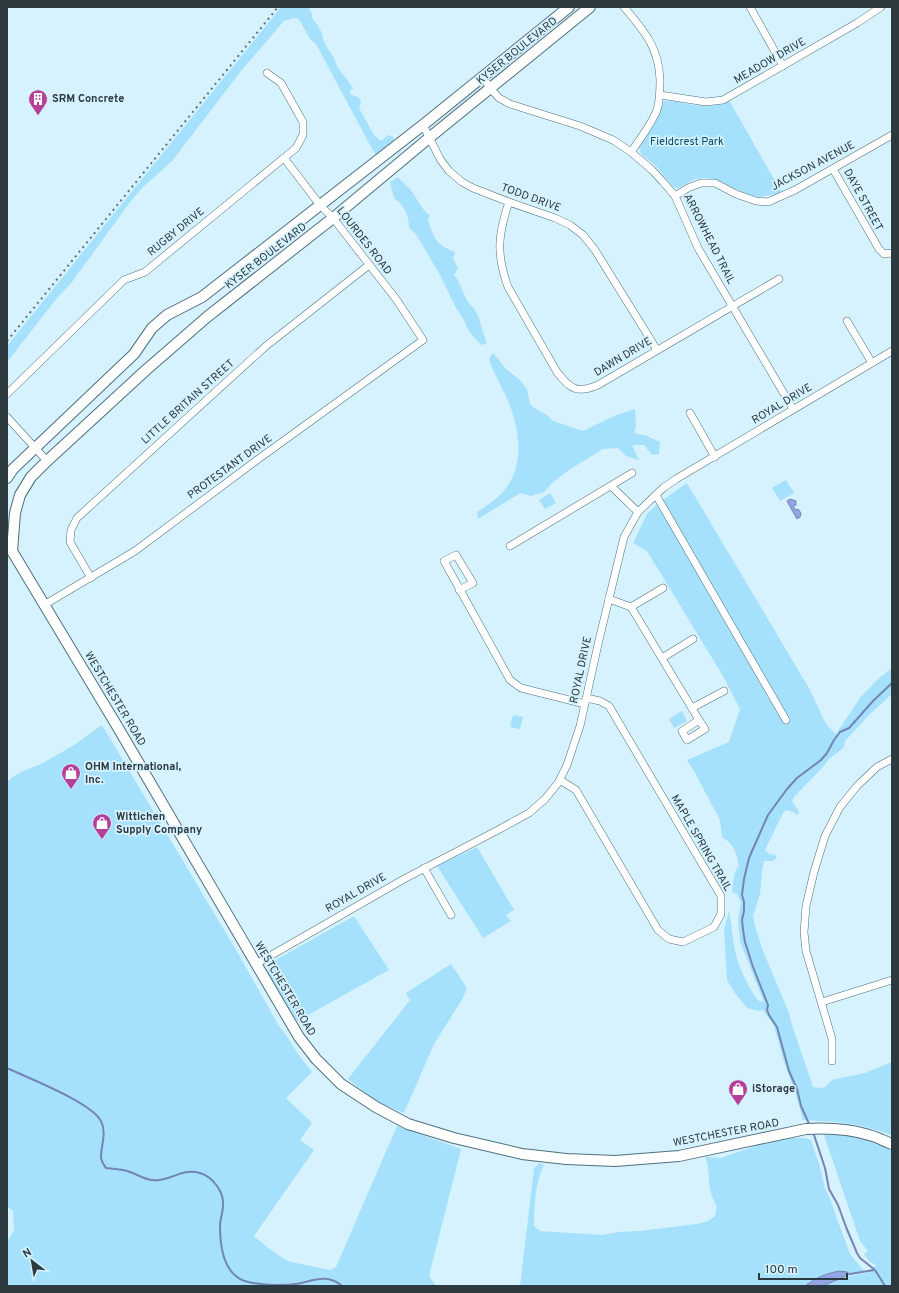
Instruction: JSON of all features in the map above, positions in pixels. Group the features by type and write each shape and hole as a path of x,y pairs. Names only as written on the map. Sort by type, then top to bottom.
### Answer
{"street":[{"name":"KYSER BOULEVARD","path":"7,478 13,469 134,354 152,328 167,315 202,297 423,125 569,7"},
{"name":"KYSER BOULEVARD","path":"10,548 14,513 20,495 31,477 47,461 146,370 207,317 333,218 590,7"},
{"path":"624,7 646,35 656,52 659,68 660,95 656,111 651,122 631,152"},
{"path":"750,7 783,66"},
{"name":"MEADOW DRIVE","path":"660,95 706,102 723,100 857,23 881,7"},
{"name":"RUGBY DRIVE","path":"7,394 124,280 145,272 296,148 303,135 303,122 281,84 268,73"},
{"name":"ARROWHEAD TRAIL","path":"482,77 499,98 510,104 586,129 613,140 631,152 652,170 675,196 698,248 793,409"},
{"name":"TODD DRIVE","path":"423,125 440,159 449,171 462,182 473,188 509,202 555,218 570,225 583,235 595,250 657,350"},
{"name":"JACKSON AVENUE","path":"675,196 688,188 701,183 715,183 736,194 756,201 768,202 795,190 892,135"},
{"name":"LOURDES ROAD","path":"284,158 396,299 423,340"},
{"name":"DAYE STREET","path":"833,169 879,249 884,254 892,253"},
{"name":"DAWN DRIVE","path":"509,202 501,233 500,250 503,273 508,287 557,372 566,383 574,389 587,390 598,385 779,279"},
{"name":"LITTLE BRITAIN STREET","path":"91,578 70,542 71,530 76,518 266,346 369,265"},
{"path":"847,321 872,363"},
{"name":"PROTESTANT DRIVE","path":"44,605 135,551 257,460 423,340"},
{"name":"ROYAL DRIVE","path":"256,964 424,868 529,813 545,799 560,780 576,739 624,537 638,512 663,488 676,479 892,351"},
{"path":"690,413 715,457"},
{"path":"7,417 47,461"},
{"path":"510,546 632,473"},
{"path":"611,486 638,512"},
{"path":"656,495 786,720"},
{"name":"WESTCHESTER ROAD","path":"10,548 121,733 299,1037 316,1058 341,1084 376,1107 408,1124 454,1138 522,1154 566,1159 614,1161 679,1156 817,1129 842,1130 868,1134 892,1144"},
{"name":"MAPLE SPRING TRAIL","path":"460,590 473,583 456,555 444,561 460,590 510,680 521,688 585,701 600,701 609,706 721,896 721,914 714,927 683,942 669,939 658,930 576,790 560,780"},
{"path":"631,607 663,588"},
{"path":"609,599 631,607 699,720"},
{"path":"662,658 693,639"},
{"path":"692,708 724,691"},
{"path":"832,1061 832,1039 806,951 804,932 806,906 825,836 840,807 857,786 877,767 891,762"},
{"path":"424,868 451,915"},
{"path":"822,1002 892,980"}],"green space":[{"path":"281,7 309,8 312,18 321,32 323,42 324,41 334,57 338,68 354,89 350,90 351,95 358,97 361,101 359,108 374,135 381,141 388,135 393,137 395,141 377,158 316,44 310,39 299,19 293,18 284,21 241,71 172,161 142,188 128,205 72,282 57,298 7,362 7,346"},
{"name":"Fieldcrest Park","path":"729,100 782,193 759,197 747,194 714,179 704,178 695,179 678,188 673,187 656,166 642,155 639,146 654,125 664,101 713,106"},
{"path":"398,177 409,188 430,216 428,220 434,236 440,244 455,252 453,258 458,268 454,275 465,297 477,314 487,343 481,345 468,330 441,277 419,239 409,228 408,218 402,206 393,195 390,182"},
{"path":"493,353 507,370 519,379 527,389 530,404 547,415 553,421 583,431 616,415 635,409 636,426 634,433 647,436 660,442 659,454 652,455 644,445 632,445 639,460 626,456 618,448 603,449 569,470 552,483 544,492 531,496 520,493 478,519 477,512 498,497 509,484 517,461 518,437 508,401 489,359"},
{"path":"786,480 794,493 780,501 772,488"},
{"path":"687,483 810,690 826,724 836,734 860,698 879,678 892,668 892,694 869,715 845,741 844,747 829,759 794,797 792,801 799,812 798,815 786,810 783,813 765,850 769,854 775,855 777,858 772,861 764,861 760,894 753,916 763,951 789,1013 813,1087 825,1087 832,1080 865,1073 892,1062 892,1135 863,1126 838,1122 803,1120 774,1026 763,1010 758,1011 747,1008 734,992 727,980 724,929 729,911 736,957 751,991 759,1001 764,1002 740,942 738,921 741,902 737,894 732,892 734,874 739,866 736,853 730,843 722,837 720,820 687,760 729,742 740,709 723,676 647,551 633,543 647,514 657,504"},
{"path":"550,493 556,503 545,509 539,500"},
{"path":"682,711 687,721 674,728 669,719"},
{"path":"513,715 523,717 520,729 510,727"},
{"path":"102,725 239,955 279,1026 312,1072 286,1098 312,1123 300,1140 314,1150 254,1236 284,1259 291,1262 330,1270 336,1267 397,1126 461,1149 429,1276 436,1286 7,1286 7,1242 14,1230 13,1211 7,1207 7,782 21,772 43,763 77,743"},
{"path":"477,847 514,910 506,915 511,921 483,938 437,866"},
{"path":"354,916 389,970 297,1021 267,972 272,962"},
{"path":"451,964 467,988 463,998 434,1044 404,1113 375,1101 348,1079 410,1000 406,993"},
{"path":"841,1134 861,1138 892,1150 892,1286 823,1286 844,1277 867,1273 876,1265 869,1261 864,1254 868,1251 860,1241 824,1135"},
{"path":"791,1138 804,1138 811,1140 825,1188 850,1254 865,1272 850,1274 845,1271 833,1272 820,1276 805,1286 520,1286 534,1169 539,1163 544,1165 537,1187 534,1226 540,1231 602,1235 697,1224 708,1221 715,1216 717,1206 711,1193 705,1157 721,1158 758,1145"}],"shaded area":[{"path":"790,499 796,501 796,505 793,506 801,513 800,517 797,519 787,501"},
{"path":"840,1271 850,1274 823,1286 805,1286 821,1276"}],"waterway":[{"path":"810,1126 801,1106 797,1089 789,1071 777,1027 767,1010 768,1005 745,942 742,920 744,911 742,895 744,879 749,858 768,815 787,789 797,778 821,760 840,732 849,728 873,701 892,683"},
{"path":"7,1068 58,1091 85,1106 95,1114 101,1121 104,1130 101,1157 106,1168 127,1171 150,1180 164,1179 183,1173 194,1172 205,1175 213,1181 220,1190 223,1200 220,1226 224,1256 231,1270 242,1280 269,1285 284,1285 325,1279 336,1282 342,1286"},
{"path":"813,1132 825,1168 829,1189 838,1205 857,1253 860,1258 875,1270 885,1286"},
{"path":"850,1274 874,1270"}],"railway":[{"path":"7,341 278,7"}],"place":[{"name":"SRM Concrete","path":"38,116"},
{"name":"OHM International, Inc.","path":"71,790"},
{"name":"Wittichen Supply Company","path":"102,840"},
{"name":"iStorage","path":"738,1106"}]}
